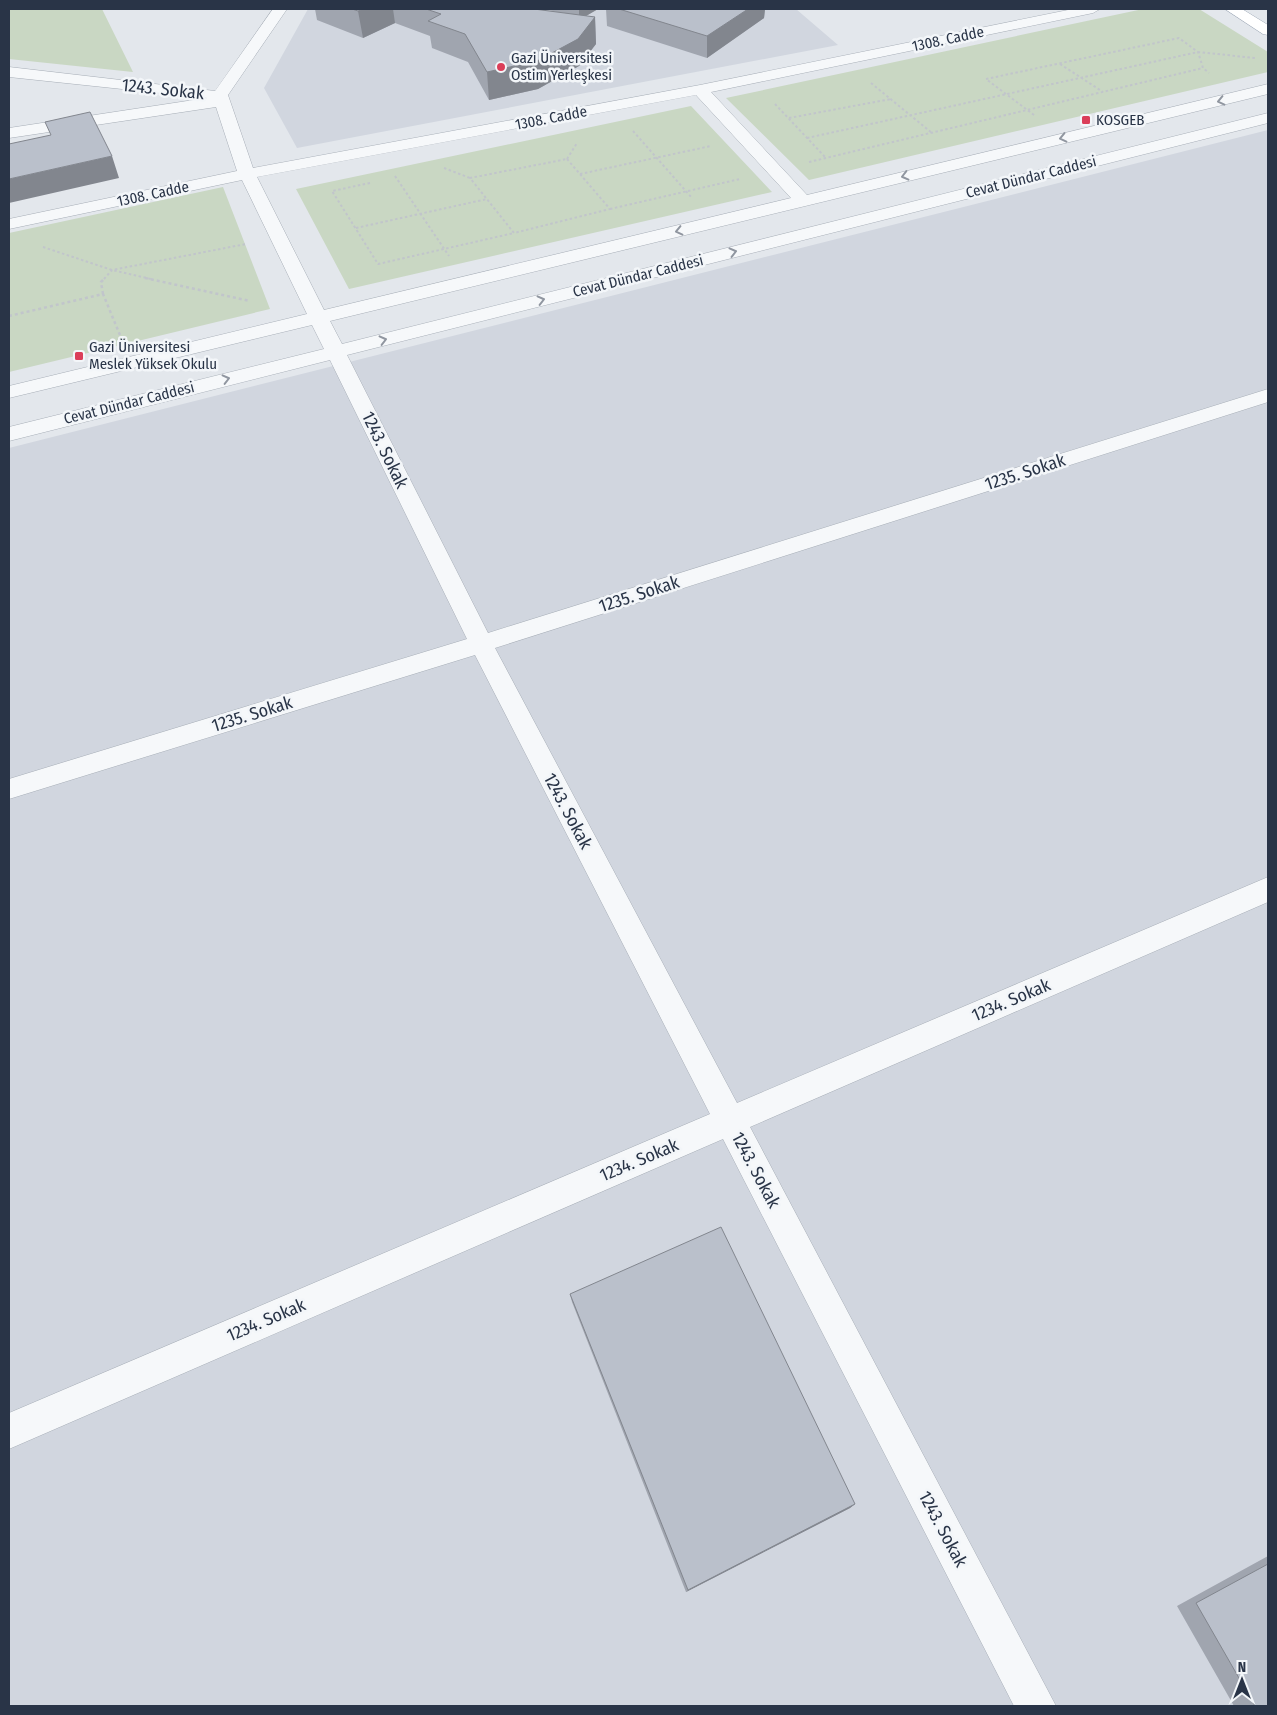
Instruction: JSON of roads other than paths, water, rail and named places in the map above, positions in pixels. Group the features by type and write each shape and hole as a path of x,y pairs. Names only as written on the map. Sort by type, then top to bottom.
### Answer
{"main road":[{"path":"1232,9 1268,31"}],"street":[{"path":"9,133 221,98 280,9"},
{"name":"1308. Cadde","path":"9,224 248,174 700,90 1093,9"},
{"name":"1243. Sokak","path":"9,72 221,98 248,174 481,644 1036,1706"},
{"name":"Cevat Dündar Caddesi","path":"9,392 1268,89"},
{"path":"700,90 804,201"},
{"name":"Cevat Dündar Caddesi","path":"9,434 1268,118"},
{"name":"1235. Sokak","path":"9,789 481,644 1268,395"},
{"name":"1234. Sokak","path":"9,1431 1268,889"}],"place":[{"name":"Gazi Üniversitesi Ostim Yerleşkesi","path":"501,67"},
{"name":"KOSGEB","path":"1086,120"},
{"name":"Gazi Üniversitesi Meslek Yüksek Okulu","path":"79,356"}]}
